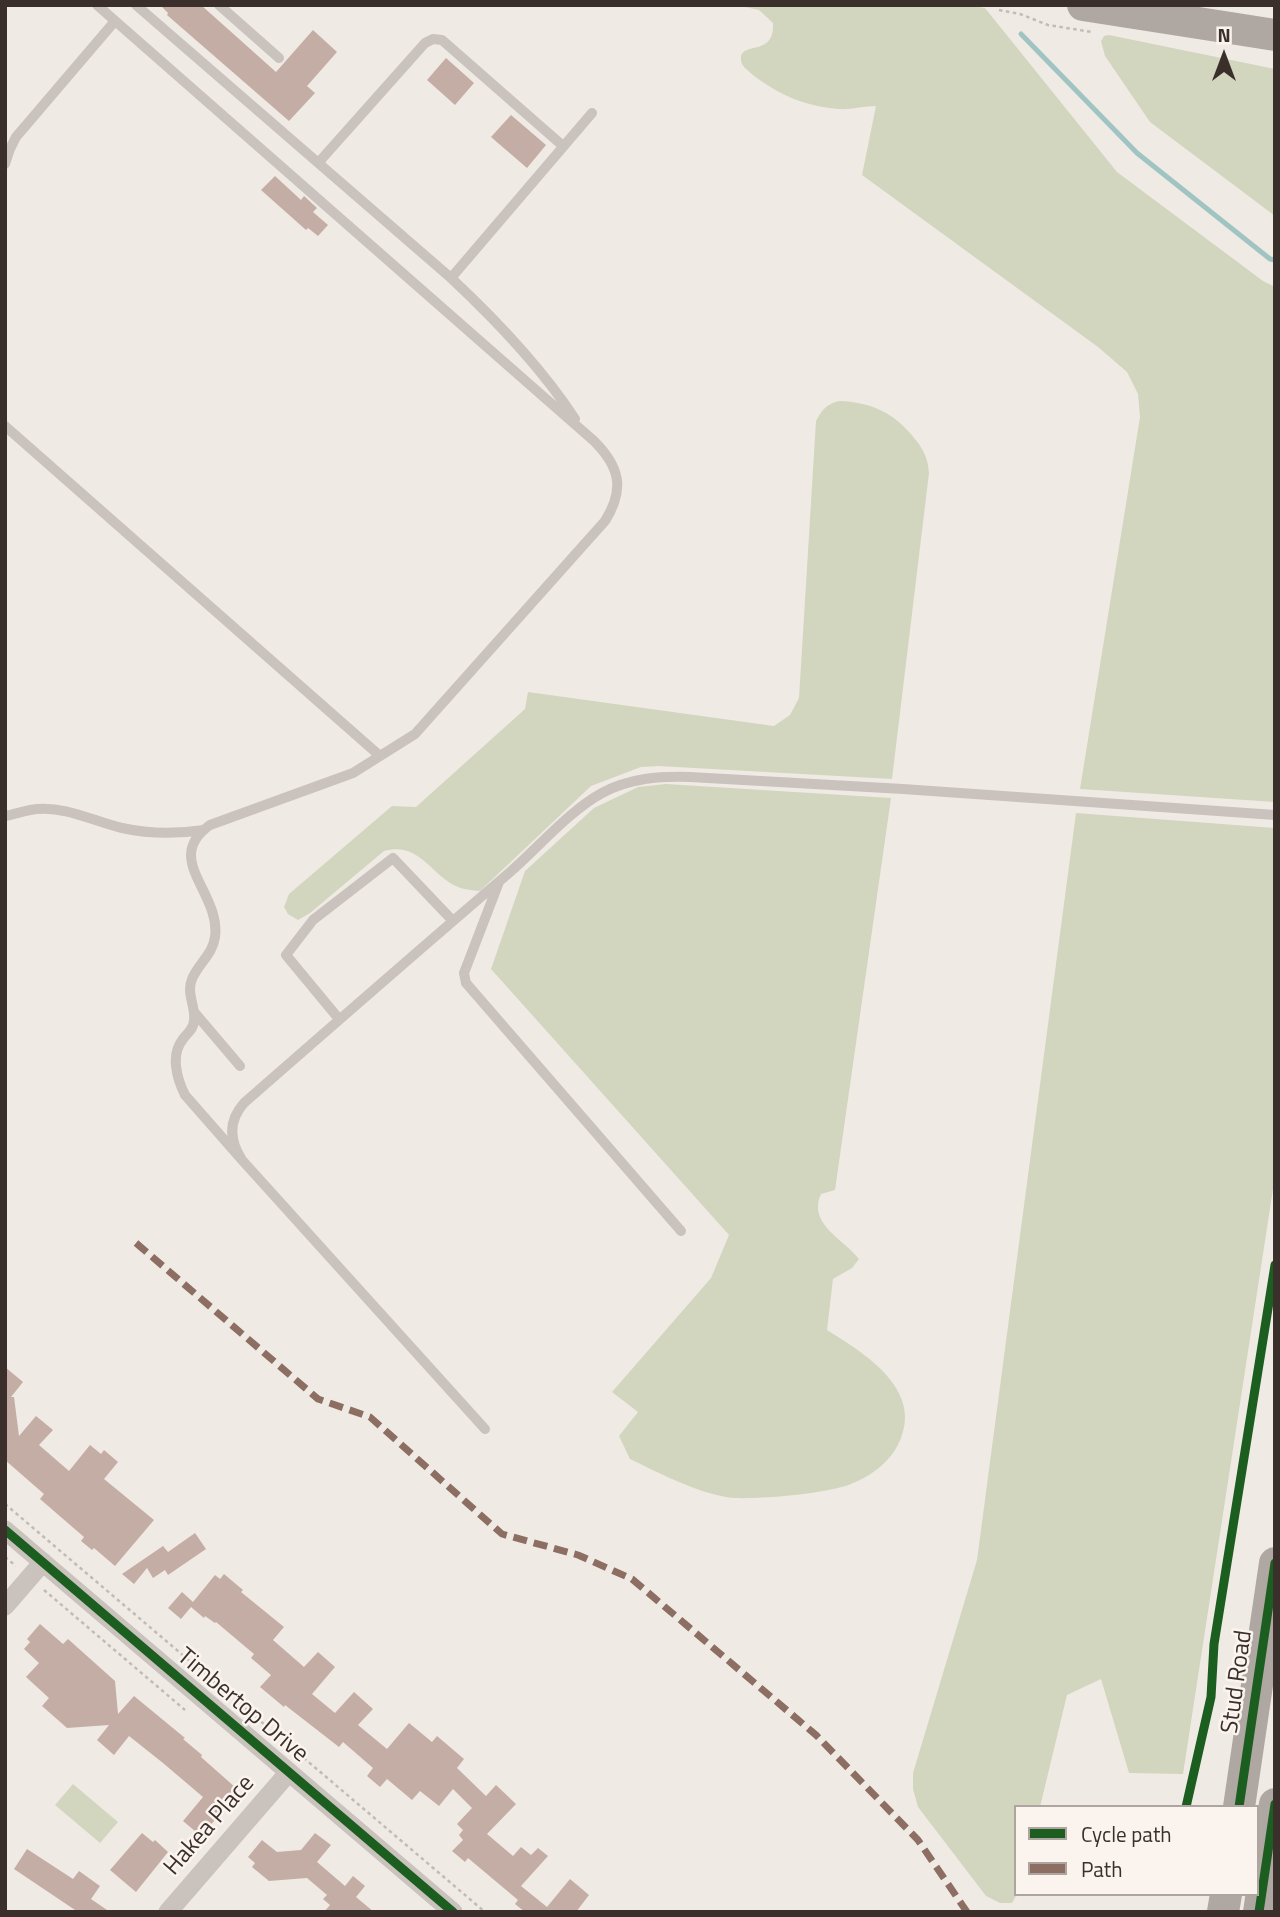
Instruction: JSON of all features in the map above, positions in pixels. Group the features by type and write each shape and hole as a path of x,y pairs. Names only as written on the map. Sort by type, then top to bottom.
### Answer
{"highway":[{"path":"1096,6 1275,35"},
{"name":"Stud Road","path":"1239,1805 1274,1567"},
{"path":"1259,1912 1275,1804"}],"street":[{"name":"Timbertop Drive","path":"5,1530 453,1912"},
{"path":"5,1606 43,1562"},
{"name":"Hakea Place","path":"168,1912 289,1772"}],"lane":[{"path":"97,5 582,431 609,457 617,475 615,505 605,521 415,734 353,774 210,825 193,844 193,872 213,910 215,939 211,951 192,980 190,995 194,1012 193,1027 183,1039 176,1067 181,1087 194,1106 485,1429"},
{"path":"136,5 477,302 534,365 582,431"},
{"path":"219,5 279,58"},
{"path":"5,164 16,137 115,21"},
{"path":"319,162 425,43 437,39 442,40 563,146"},
{"path":"451,278 592,113"},
{"path":"5,426 380,756"},
{"path":"243,1160 234,1144 232,1122 244,1102 593,799 616,786 659,777 710,777 1275,815"},
{"path":"5,816 37,808 68,812 135,831 173,833 204,830"},
{"path":"339,1019 286,955 313,920 393,858 452,920"},
{"path":"499,881 464,973 466,983 681,1231"},
{"path":"194,1012 240,1066"}],"path":[{"path":"5,1504 485,1912"},
{"path":"5,1557 21,1571"},
{"path":"38,1585 185,1710"}],"green space":[{"path":"736,5 966,5 985,8 1117,172 1263,281 1275,287 1275,802 1080,789 1140,417 1138,394 1127,372 1098,347 862,175 876,106 838,109 803,102 773,88 745,68 741,61 743,53 764,45 769,40 773,23 759,10"},
{"path":"1104,36 1275,69 1275,216 1150,122 1105,56 1101,41"},
{"path":"839,401 872,407 899,422 921,447 927,459 929,473 892,779 641,767 591,786 480,891 458,887 448,882 416,855 396,849 384,851 310,913 298,920 288,914 284,907 289,894 392,806 416,807 525,709 528,692 774,726 790,715 799,698 816,421 825,408"},
{"path":"666,784 891,798 835,1190 821,1194 818,1205 819,1214 829,1231 859,1259 852,1268 833,1279 827,1330 872,1361 885,1374 903,1403 905,1420 901,1438 887,1460 867,1476 840,1488 778,1497 735,1498 709,1493 681,1483 630,1459 619,1436 638,1412 612,1392 711,1278 729,1235 491,969 525,871 594,808 638,787"},
{"path":"1076,813 1275,828 1275,1176 1183,1774 1129,1773 1101,1679 1067,1695 1040,1805 1014,1805 1016,1896 1012,1903 1000,1903 986,1896 918,1807 913,1789 913,1773 977,1560"},
{"path":"73,1784 118,1822 100,1843 55,1805"}],"building":[{"path":"160,5 201,5 276,72 313,30 337,52 307,86 315,93 289,121 167,15"},
{"path":"446,58 474,83 455,105 427,80"},
{"path":"511,115 546,145 527,168 491,137"},
{"path":"275,176 301,200 304,196 317,208 313,212 328,225 318,236 308,228 306,230 261,190"},
{"path":"5,1367 23,1382 11,1397 14,1397 19,1436 36,1416 53,1430 39,1445 69,1471 90,1445 101,1454 104,1450 118,1462 104,1479 154,1520 115,1566 81,1541 84,1537 40,1499 44,1494 5,1460"},
{"path":"195,1533 206,1549 168,1575 165,1570 153,1578 147,1568 134,1584 122,1574 163,1546 168,1552"},
{"path":"224,1574 243,1590 241,1592 284,1627 273,1640 304,1667 318,1652 335,1667 312,1694 335,1713 354,1692 373,1709 358,1725 387,1749 409,1723 432,1742 437,1736 464,1759 457,1768 486,1796 496,1785 516,1804 487,1834 513,1856 521,1847 531,1855 538,1848 548,1856 521,1886 547,1907 570,1879 589,1895 576,1912 525,1912 515,1904 518,1900 468,1858 465,1862 452,1851 463,1840 459,1835 463,1830 457,1824 472,1808 453,1789 439,1806 420,1791 412,1800 387,1779 380,1787 367,1776 373,1768 343,1742 339,1747 260,1687 271,1675 251,1658 254,1654 216,1622 205,1616 204,1618 191,1607 181,1619 168,1608 182,1592 193,1602 215,1575 220,1579"},
{"path":"40,1624 63,1644 68,1639 115,1681 118,1714 134,1696 185,1738 183,1739 202,1755 201,1757 236,1788 225,1802 228,1805 201,1836 183,1821 203,1797 163,1763 129,1736 114,1755 97,1740 109,1725 67,1728 42,1706 49,1698 26,1677 39,1663 24,1649 30,1642 27,1639"},
{"path":"142,1833 168,1852 136,1892 110,1870"},
{"path":"315,1833 331,1845 317,1862 345,1886 353,1876 365,1886 356,1897 374,1912 324,1912 330,1905 323,1899 327,1895 307,1878 269,1881 252,1867 255,1863 248,1857 262,1840 277,1852 301,1850"},
{"path":"27,1849 73,1879 79,1871 100,1886 91,1899 110,1912 78,1912 14,1869"}],"waterway":[{"path":"1021,34 1137,153 1270,259 1275,260"}],"marked path":[{"path":"136,1243 318,1399 370,1417 502,1534 578,1555 632,1579 816,1735 918,1840 967,1912"}],"cycle path":[{"path":"1186,1805 1211,1697 1214,1644 1275,1265"},
{"path":"5,1530 453,1912"},
{"path":"1239,1805 1275,1563"},
{"path":"1259,1912 1275,1804"}]}
